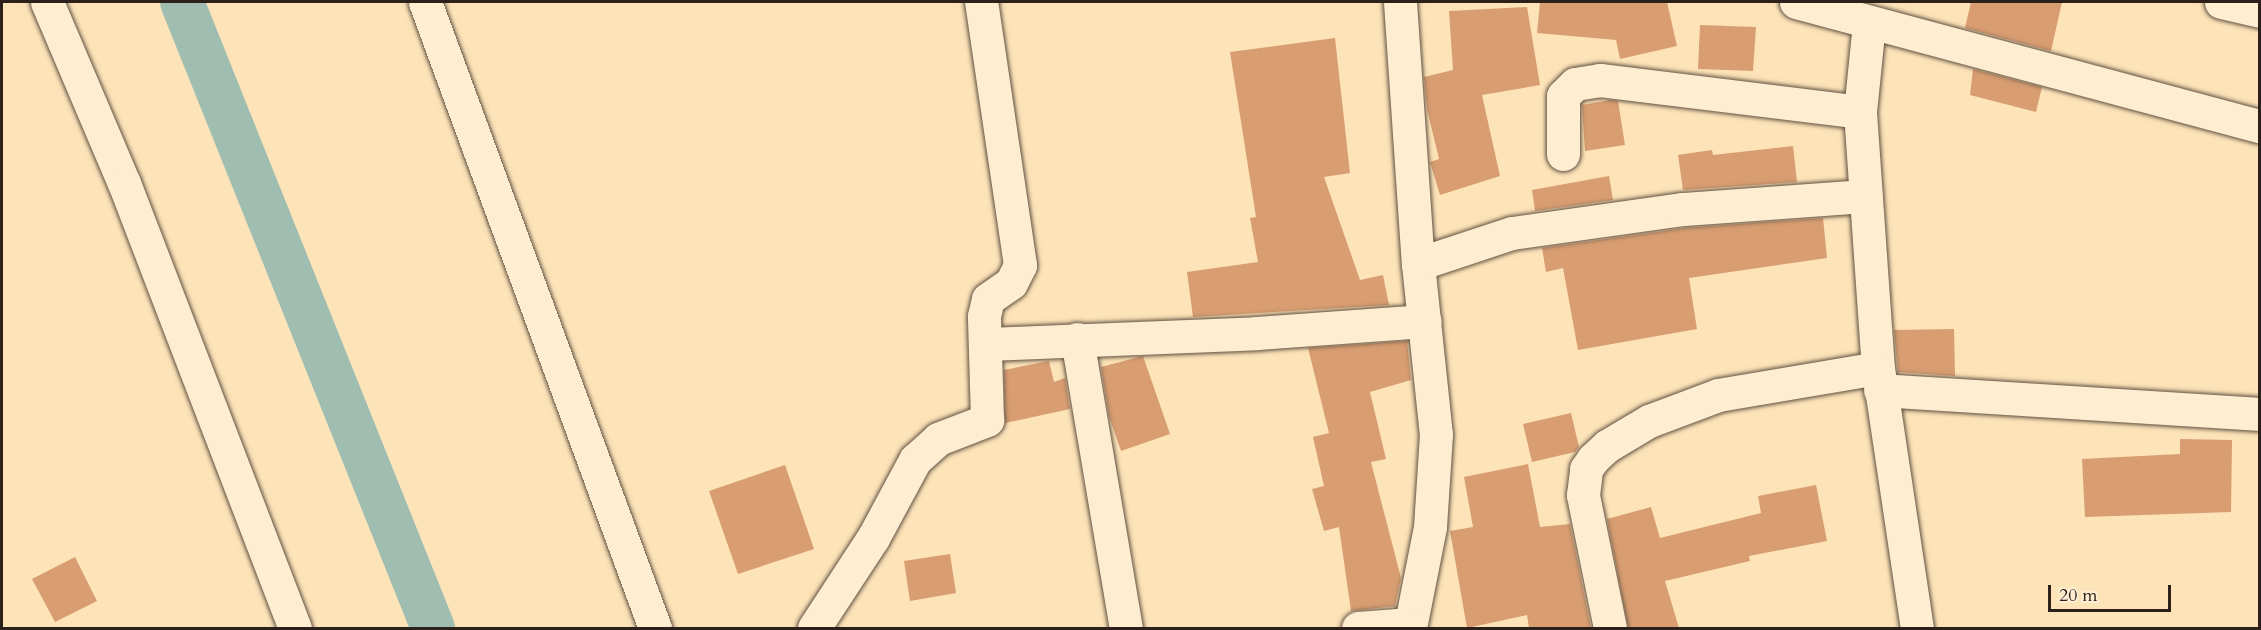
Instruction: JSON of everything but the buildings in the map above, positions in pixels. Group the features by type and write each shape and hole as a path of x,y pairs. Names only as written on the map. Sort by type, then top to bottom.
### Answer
{"street":[{"path":"47,2 124,183 295,628"},
{"path":"425,2 655,628"},
{"path":"814,628 873,538 915,460 938,439 987,420 988,344 984,316 988,299 1011,284 1020,265 981,2"},
{"path":"1358,628 1410,626 1435,481 1436,434 1418,264 1400,2"},
{"path":"1796,2 2259,126"},
{"path":"2222,2 2259,11"},
{"path":"1869,23 1860,112 1879,379 1917,628"},
{"path":"1563,154 1563,96 1575,84 1592,81 1632,82 1860,112"},
{"path":"1418,264 1512,233 1683,208 1866,196"},
{"path":"988,344 1257,333 1425,321"},
{"path":"1077,339 1110,517 1125,628"},
{"path":"1611,628 1583,495 1586,470 1593,459 1607,446 1649,421 1718,395 1879,379 2259,414"}],"waterway":[{"path":"182,2 433,628"}]}
